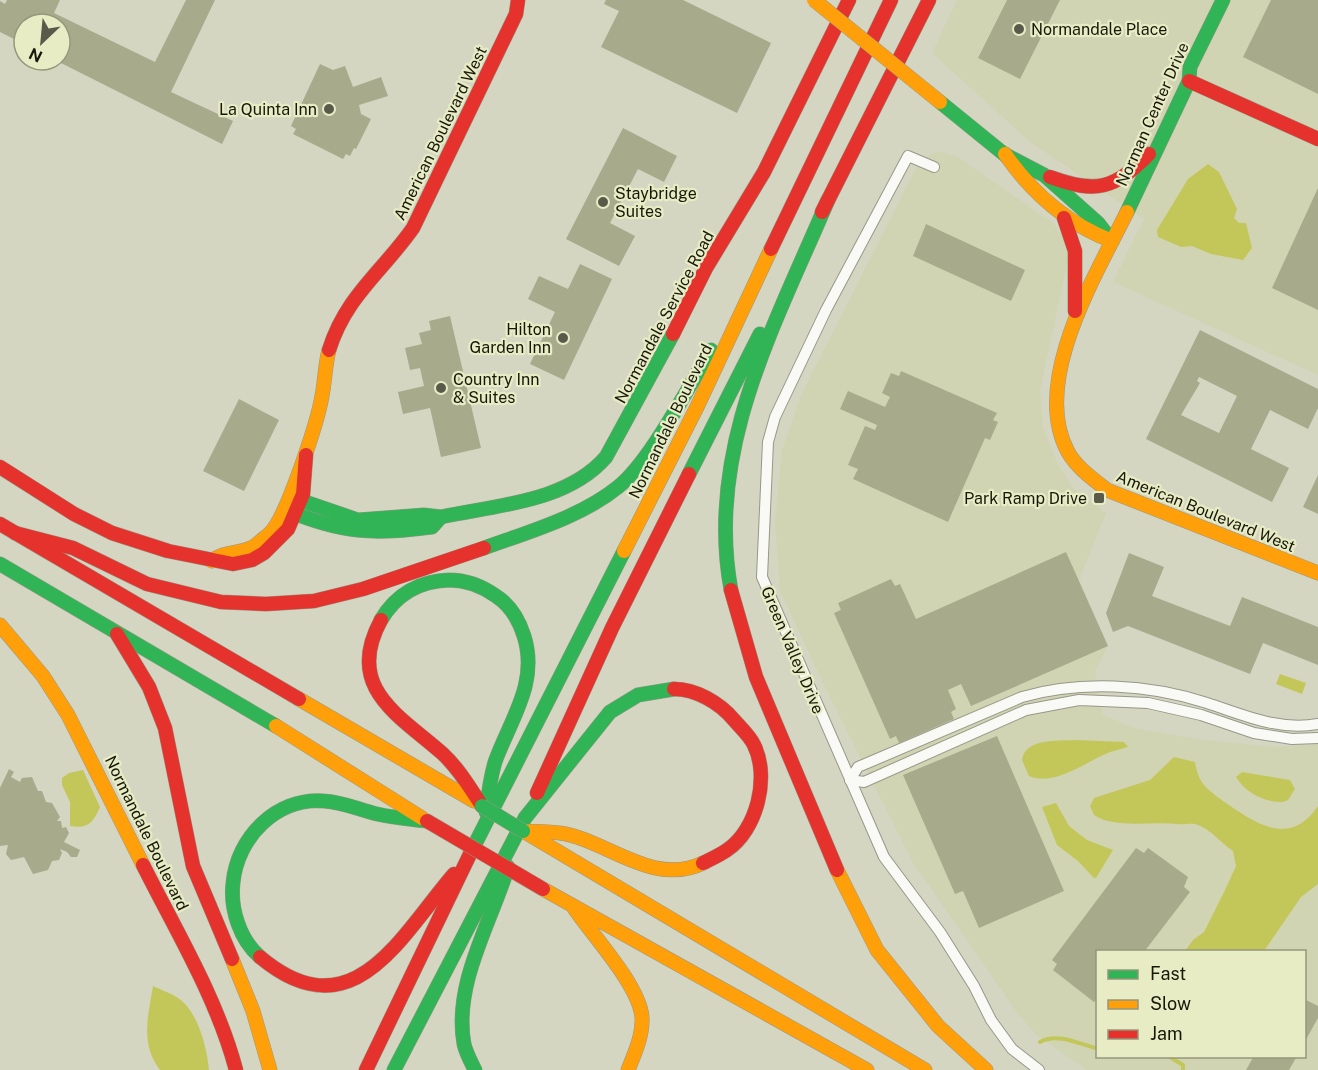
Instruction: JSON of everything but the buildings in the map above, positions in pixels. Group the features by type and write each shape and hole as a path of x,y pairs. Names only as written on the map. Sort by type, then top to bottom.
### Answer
{"main road":[{"name":"American Boulevard West","path":"0,467 86,521 155,548 212,561 220,554 250,548 272,532 293,505 299,467 306,455 322,398 328,353 335,331 361,288 399,248 418,219 517,7 528,0"},
{"path":"814,0 1004,154 1044,175 1076,187 1098,190 1108,188 1128,176 1160,144"},
{"name":"Normandale Service Road","path":"293,505 358,520 424,514 441,516 559,491 592,473 606,457 645,388 706,268 764,172 849,0"},
{"name":"Normandale Boulevard","path":"366,1070 484,826 697,407 891,0"},
{"path":"394,1070 521,828 612,628 929,0"},
{"name":"Norman Center Drive","path":"1112,241 1160,144 1189,81 1190,67 1223,0"},
{"path":"1189,81 1318,139"},
{"path":"1004,154 1019,177 1059,210 1092,235 1112,241"},
{"path":"1044,175 1098,223 1112,241"},
{"path":"828,200 750,390 735,439 726,487 724,532 726,575 736,623 752,667 832,858 872,942 936,1024 986,1070"},
{"path":"1059,210 1073,232 1076,250 1074,321"},
{"name":"American Boulevard West","path":"1112,241 1074,321 1057,385 1058,422 1069,454 1090,478 1128,499 1318,573"},
{"path":"15,533 73,548 111,569 147,584 185,595 221,602 266,604 314,601 363,589 518,536 596,503 620,486 645,456 680,403 764,263"},
{"path":"0,524 521,828 560,855 925,1070"},
{"path":"0,564 263,718 427,821 543,889 867,1070"},
{"path":"482,806 453,764 390,712 373,684 370,668 371,640 383,612 410,589 440,579 470,581 498,595 518,618 530,653 523,696 491,776 484,826"},
{"name":"Normandale Boulevard","path":"0,626 43,676 92,759 215,1009 228,1040 236,1070"},
{"path":"115,631 149,687 165,729 193,866 253,1011 270,1070"},
{"path":"476,1070 465,1050 461,1030 462,1008 469,979 502,893 521,828 610,712 638,695 666,689 696,693 726,710 754,744 761,788 757,807 740,837 714,859 682,869 662,870 614,855 570,835 521,828"},
{"path":"427,821 385,816 338,801 317,800 287,807 272,816 244,843 232,872 232,908 244,939 266,964 282,975 317,984 350,981 380,964 393,951 431,899 471,854"},
{"path":"570,904 636,990 641,1011 641,1033 628,1070"}],"street":[{"name":"Green Valley Drive","path":"934,167 908,156 898,171 775,417 768,442 762,577 885,857 940,932 974,986 991,1020 1012,1049 1039,1070"},
{"path":"1318,724 1275,725 1206,702 1150,691 1076,687 1046,690 1022,697 858,767 850,780 864,782 1026,710 1079,700 1148,703 1201,715 1254,733 1292,740 1318,738"}],"shaded area":[{"path":"957,0 1318,0 1318,375 1113,282 1144,219 1030,142 932,53"},
{"path":"938,151 958,157 1053,223 1071,247 1040,390 1043,427 1057,462 1074,489 1106,513 1079,580 1108,646 1095,671 1103,715 1138,729 1205,740 1274,747 1318,744 1318,1070 1087,1070 1035,1034 1016,1011 913,863 821,679 780,591 775,523 782,450 802,393 920,160"},
{"path":"1208,164 1219,172 1237,209 1234,218 1239,223 1246,223 1252,248 1243,260 1211,254 1192,246 1181,247 1158,237 1157,230 1188,179"},
{"path":"1280,674 1306,683 1302,694 1276,684"},
{"path":"1075,740 1124,742 1128,747 1110,752 1060,776 1039,778 1029,776 1022,760 1029,748 1043,742"},
{"path":"1174,757 1195,762 1201,780 1212,793 1247,817 1271,828 1283,829 1295,826 1307,819 1318,806 1318,884 1301,897 1265,950 1186,950 1193,940 1204,932 1236,866 1233,851 1211,833 1195,824 1122,823 1094,815 1090,806 1094,798 1150,780"},
{"path":"83,770 100,807 95,817 86,826 70,826 70,802 62,785 62,778 69,773"},
{"path":"1242,772 1290,780 1295,789 1288,800 1283,802 1263,799 1240,783 1236,777"},
{"path":"1056,803 1069,826 1087,840 1113,850 1096,878 1057,845 1042,807"},
{"path":"153,986 178,998 191,1012 204,1041 209,1070 160,1070 150,1050 147,1030"}],"waterway":[{"path":"1040,1042 1054,1038 1096,1048"},
{"path":"1171,1058 1183,1065 1183,1070"}],"traffic: fast":[{"path":"1127,212 1189,81 1190,67 1223,0"},
{"path":"940,102 1004,154 1044,175 1098,223 1112,241"},
{"path":"731,590 726,538 728,488 736,438 767,341 828,200"},
{"path":"291,497 358,520 424,515 441,517 508,505 551,493 572,484 606,457 673,334"},
{"path":"689,474 760,334"},
{"path":"484,548 571,515 588,507 618,487 643,460 711,350"},
{"path":"286,510 341,528 374,531 432,527 441,517"},
{"path":"472,850 624,551"},
{"path":"0,564 276,726"},
{"path":"381,620 401,596 419,586 449,580 468,582 485,589 506,604 517,619 528,653 528,670 521,701 495,762 486,812"},
{"path":"394,1070 525,818 610,712 638,695 674,689"},
{"path":"260,957 247,942 238,923 233,903 233,883 242,851 251,836 275,813 306,802 324,801 345,804 383,815 427,821"},
{"path":"482,806 523,831"},
{"path":"475,1070 464,1044 462,1021 464,999 475,954 508,867"}],"traffic: slow":[{"path":"814,0 940,102"},
{"path":"1005,154 1027,182 1052,206 1081,226 1112,241"},
{"path":"1127,212 1085,297 1062,362 1057,394 1058,424 1068,452 1081,468 1107,490 1318,573"},
{"path":"624,551 697,407 771,249"},
{"path":"212,561 221,556 251,548 269,534 276,525 292,491 314,426 322,396 329,350"},
{"path":"0,625 43,676 68,715 143,865"},
{"path":"299,699 474,801"},
{"path":"276,726 422,818"},
{"path":"523,831 570,835 651,867 668,870 685,869 703,863"},
{"path":"525,832 925,1070"},
{"path":"837,870 877,950 938,1026 986,1070"},
{"path":"543,889 867,1070"},
{"path":"574,908 614,961 633,990 639,1004 642,1017 641,1030 628,1070"},
{"path":"232,959 253,1011 270,1070"}],"traffic: jam":[{"path":"329,350 336,331 355,299 413,228 516,14 518,0"},
{"path":"673,334 706,268 764,172 849,0"},
{"path":"771,249 891,0"},
{"path":"822,212 929,0"},
{"path":"1189,81 1318,139"},
{"path":"1050,177 1080,186 1104,185 1125,175 1149,154"},
{"path":"1064,218 1075,251 1075,311"},
{"path":"0,467 74,514 112,533 168,551 233,564 252,560 264,553 288,529 303,494 306,455"},
{"path":"537,793 612,628 689,474"},
{"path":"0,524 299,699"},
{"path":"15,533 73,548 147,584 221,602 266,604 314,601 363,589 484,548"},
{"path":"731,590 756,677 837,870"},
{"path":"381,620 371,644 369,664 373,682 382,698 394,712 449,760 482,806"},
{"path":"117,634 149,687 165,728 193,866 232,959"},
{"path":"674,689 699,694 722,708 750,738 759,758 761,772 758,802 746,830 727,850 703,863"},
{"path":"427,821 543,889"},
{"path":"366,1070 472,850"},
{"path":"143,865 207,991 236,1070"},
{"path":"260,957 293,978 322,986 348,981 372,968 394,948 454,874"}],"place":[{"name":"Normandale Place","path":"1019,29"},
{"name":"La Quinta Inn","path":"329,109"},
{"name":"Staybridge Suites","path":"603,202"},
{"name":"Hilton Garden Inn","path":"563,338"},
{"name":"Country Inn & Suites","path":"441,388"},
{"name":"Park Ramp Drive","path":"1099,498"}]}
